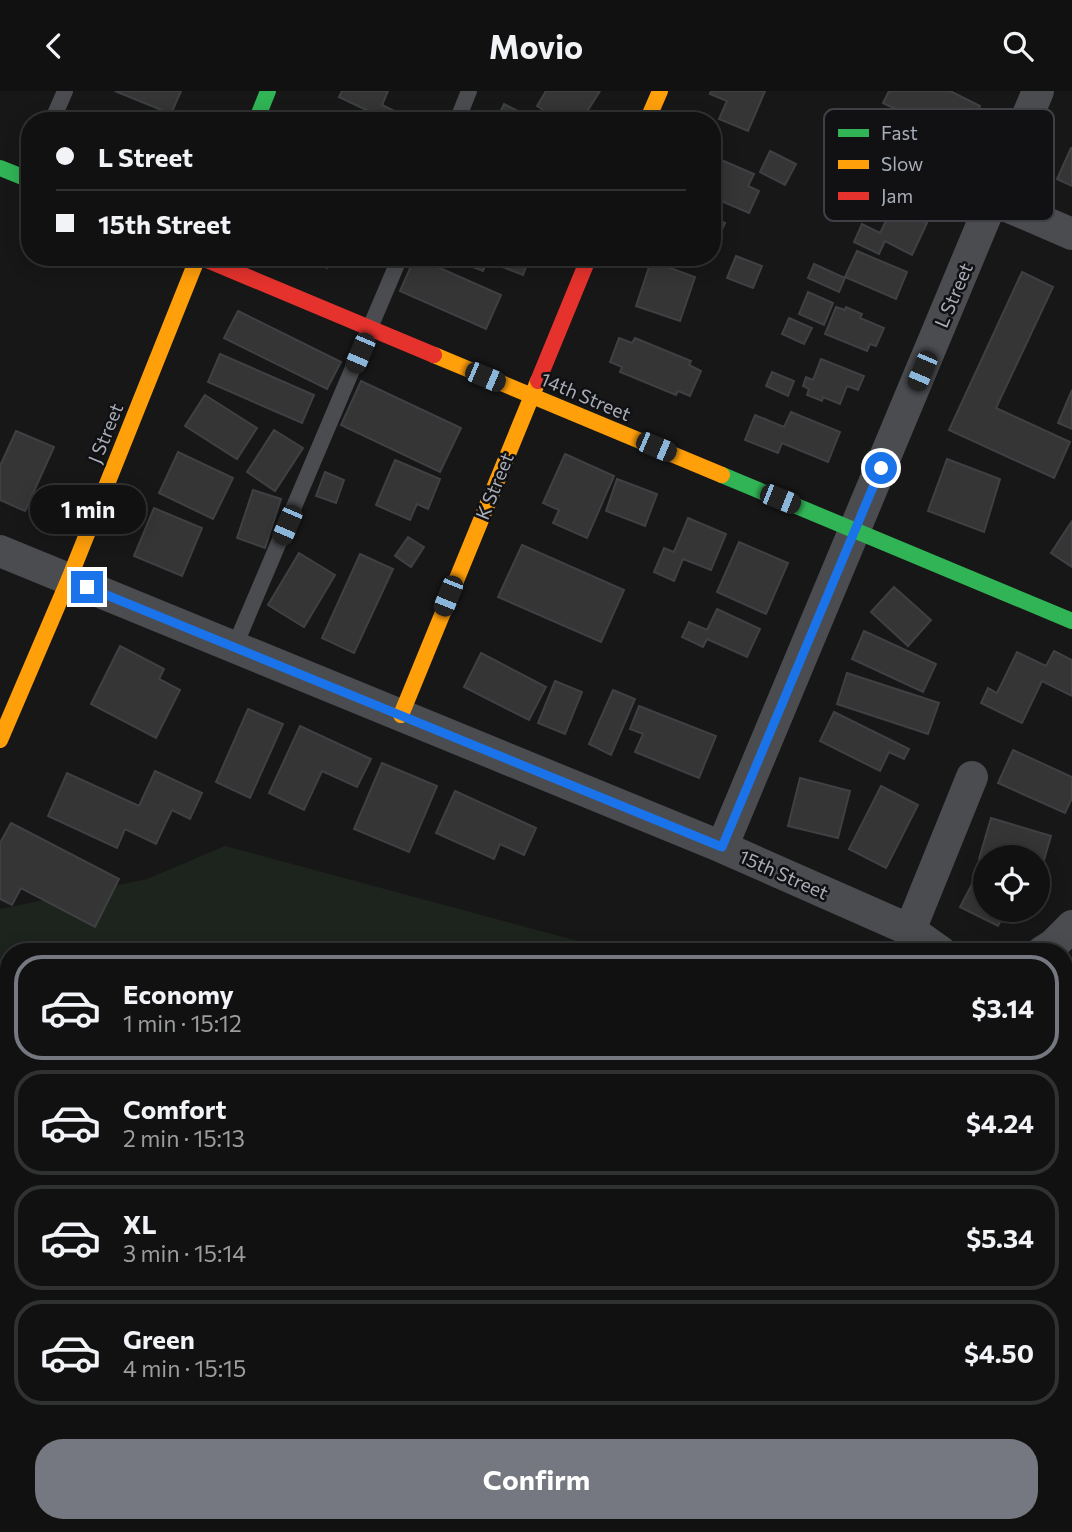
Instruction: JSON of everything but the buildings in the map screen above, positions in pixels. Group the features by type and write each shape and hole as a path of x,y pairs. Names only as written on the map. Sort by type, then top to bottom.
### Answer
{"street":[{"path":"260,112 268,91"},
{"path":"651,112 660,91"},
{"name":"L Street","path":"1031,109 1038,91"},
{"path":"0,168 21,175"},
{"name":"L Street","path":"722,847 984,221"},
{"path":"1042,221 1072,234"},
{"name":"J Street","path":"0,740 69,579 195,266"},
{"name":"14th Street","path":"220,266 1072,621"},
{"name":"K Street","path":"401,715 585,266"},
{"name":"15th Street","path":"0,551 722,847 910,930 928,943"},
{"path":"910,930 972,777"},
{"path":"1054,943 1072,926"}],"lane":[{"path":"56,112 65,91"},
{"path":"461,112 469,91"},
{"path":"234,648 396,266"}],"shaded area":[{"path":"225,846 586,943 0,943 0,909 147,879"}],"traffic: fast":[{"path":"260,112 268,91"},
{"path":"0,168 21,176"},
{"path":"722,475 1072,621"}],"traffic: slow":[{"path":"651,112 660,91"},
{"path":"0,740 69,579 194,266"},
{"path":"434,355 722,475"},
{"path":"401,715 538,381"}],"traffic: jam":[{"path":"221,266 434,355"},
{"path":"538,381 585,266"}],"route":[{"path":"87,587 722,847 881,468"}]}
